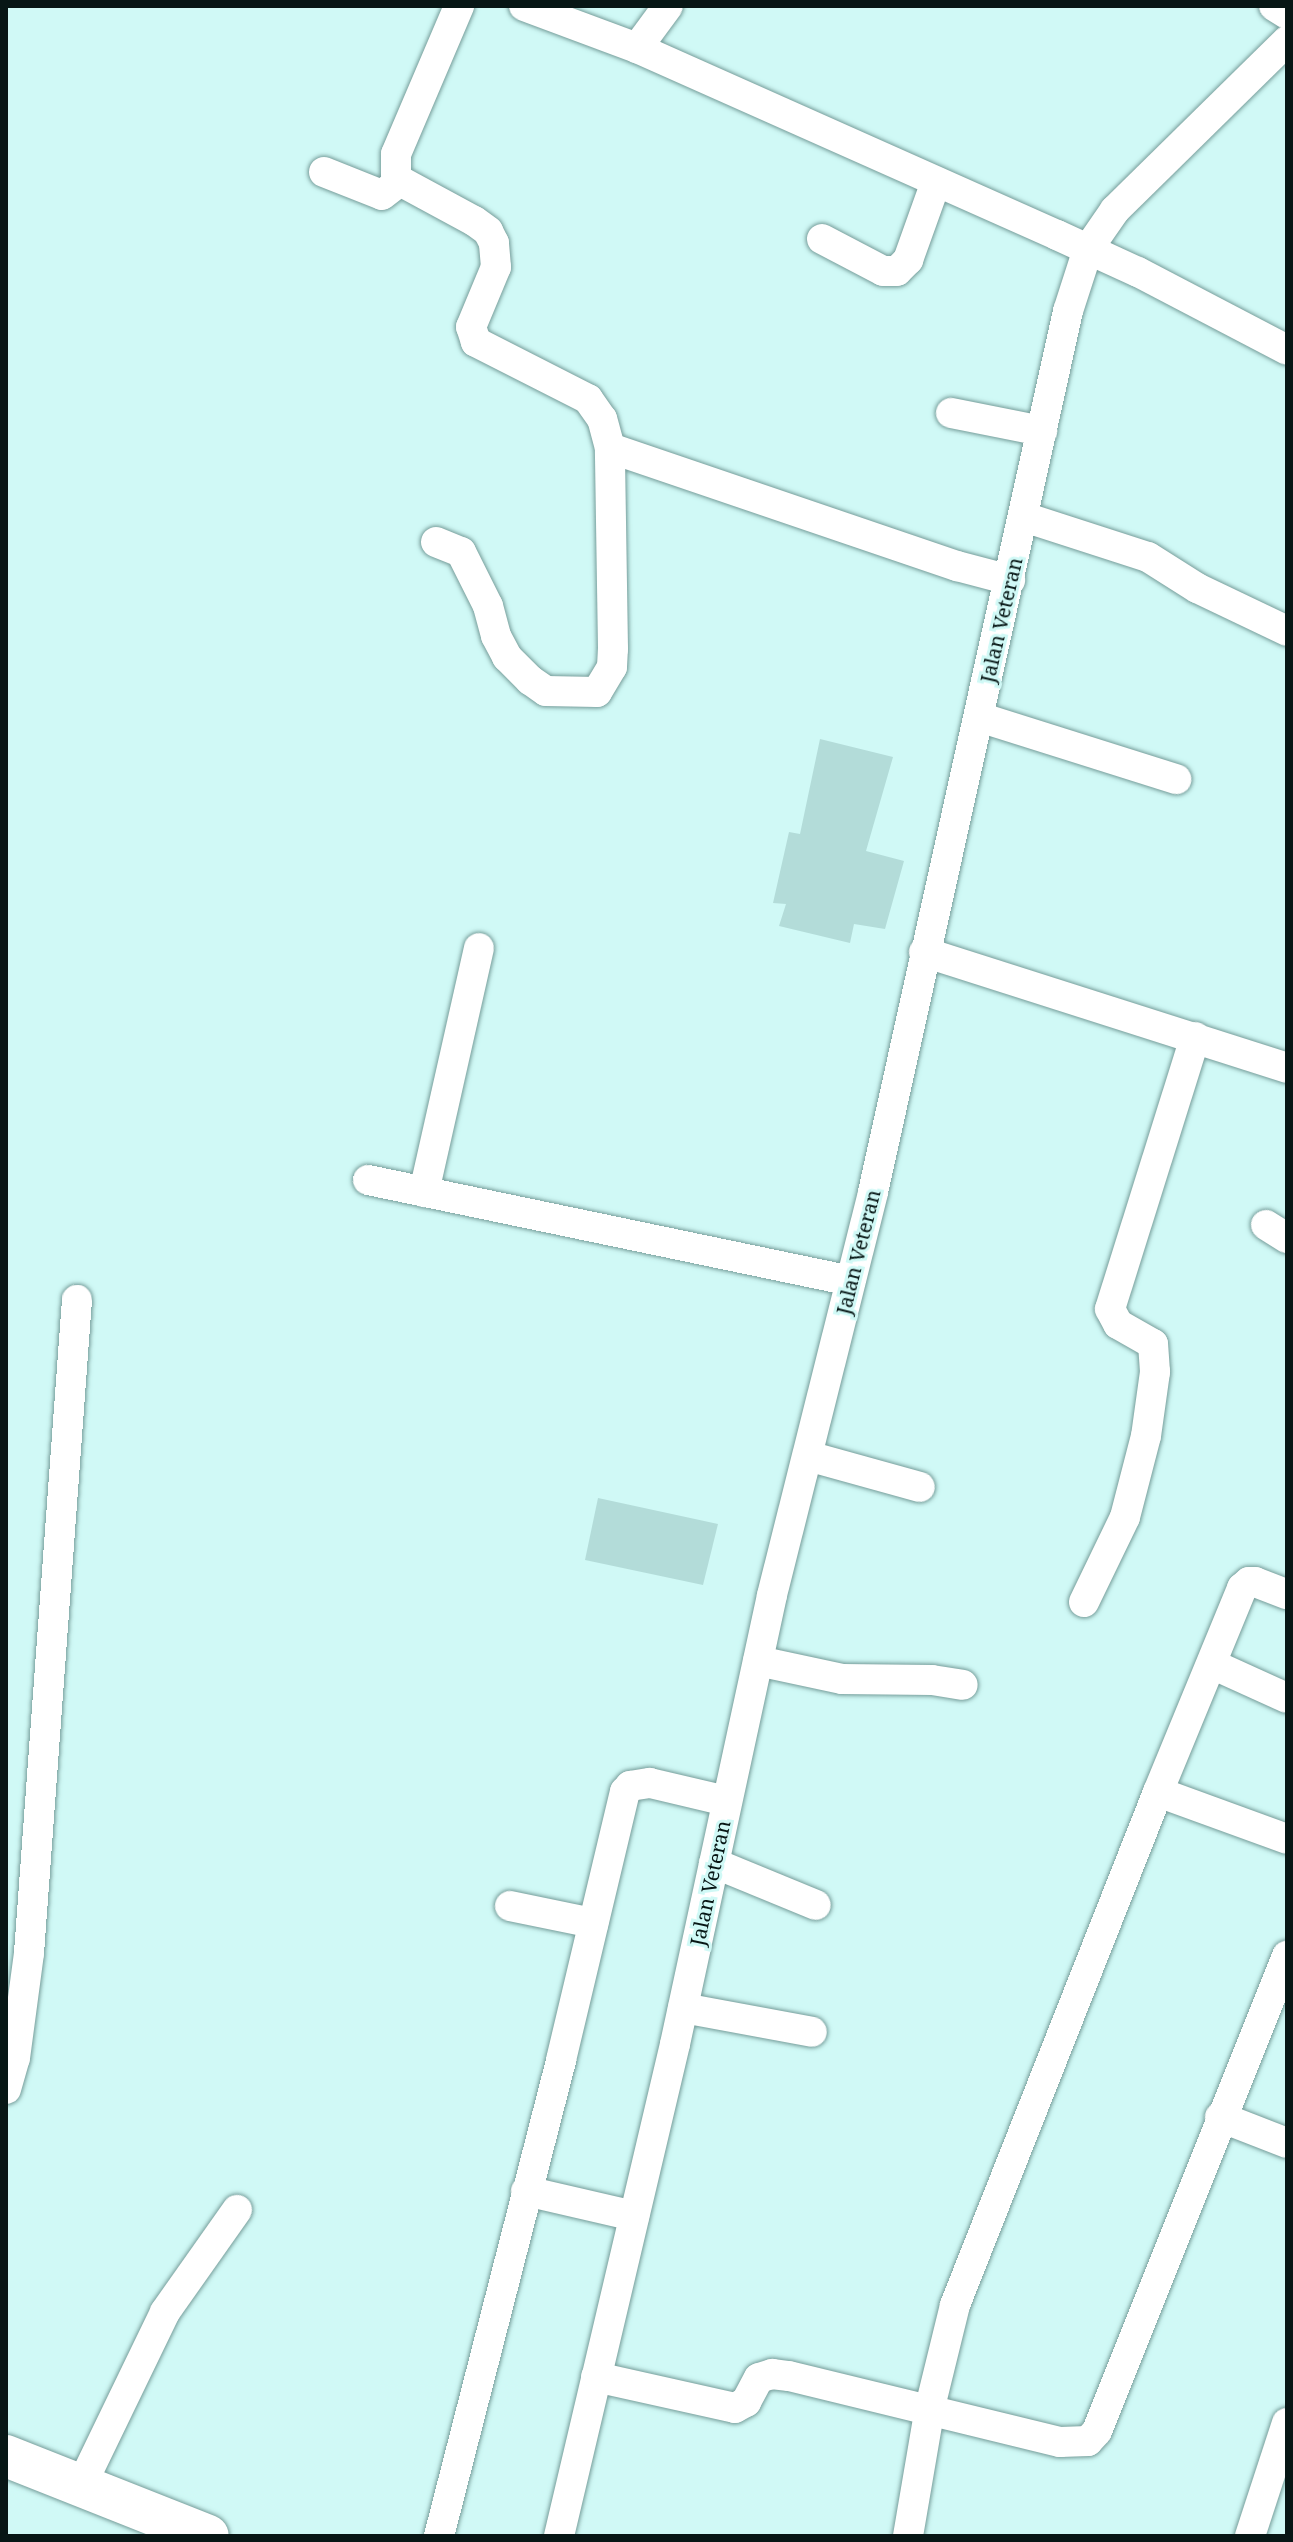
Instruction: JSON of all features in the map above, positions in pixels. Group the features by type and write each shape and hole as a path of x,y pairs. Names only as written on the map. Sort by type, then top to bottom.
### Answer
{"highway":[{"path":"6,2456 208,2536"}],"street":[{"path":"436,542 461,552 476,575 496,636 507,657 530,680 546,691 597,692 612,667 613,649 610,448 602,419 588,399 476,342 472,336 473,320 496,267 494,243 488,231 474,221 400,181 394,166 396,154 459,6"},
{"path":"524,6 637,48 1088,249 1287,350"},
{"path":"637,48 668,6"},
{"path":"1274,6 1287,14"},
{"name":"Jalan Veteran","path":"559,2536 683,2008 758,1661 851,1281 1068,311 1088,249 1115,210 1287,41"},
{"path":"324,172 382,195 400,181"},
{"path":"822,239 883,271 897,271 908,260 936,182"},
{"path":"951,413 1042,431"},
{"path":"610,448 957,566 1010,580"},
{"path":"1024,517 1148,557 1197,588 1287,631"},
{"path":"979,717 1176,779"},
{"path":"424,1192 479,948"},
{"path":"924,952 1287,1068"},
{"path":"1084,1602 1125,1517 1146,1436 1155,1372 1153,1344 1118,1324 1110,1309 1195,1037"},
{"path":"368,1180 851,1281"},
{"path":"6,2089 17,2046 29,1953 77,1300"},
{"path":"808,1456 920,1487"},
{"path":"908,2536 930,2407 967,2272 1158,1792 1245,1583 1255,1582 1287,1594"},
{"path":"758,1661 842,1679 932,1680 963,1685"},
{"path":"1212,1664 1287,1698"},
{"path":"439,2536 625,1792 630,1786 650,1783 727,1801"},
{"path":"1158,1792 1284,1832"},
{"path":"714,1863 816,1905"},
{"path":"510,1906 593,1923"},
{"path":"596,2377 735,2408 746,2402 759,2378 772,2374 930,2407 1060,2442 1080,2444 1094,2436 1287,1956"},
{"path":"683,2008 812,2032"},
{"path":"1220,2117 1287,2143"},
{"path":"526,2191 634,2216"},
{"path":"110,2498 165,2312 237,2210"},
{"path":"1250,2536 1287,2423"}],"building":[{"path":"820,739 893,757 866,851 904,861 885,929 854,924 850,943 779,926 786,904 773,903 789,832 800,834"},
{"path":"598,1498 718,1524 703,1585 585,1560"}]}
